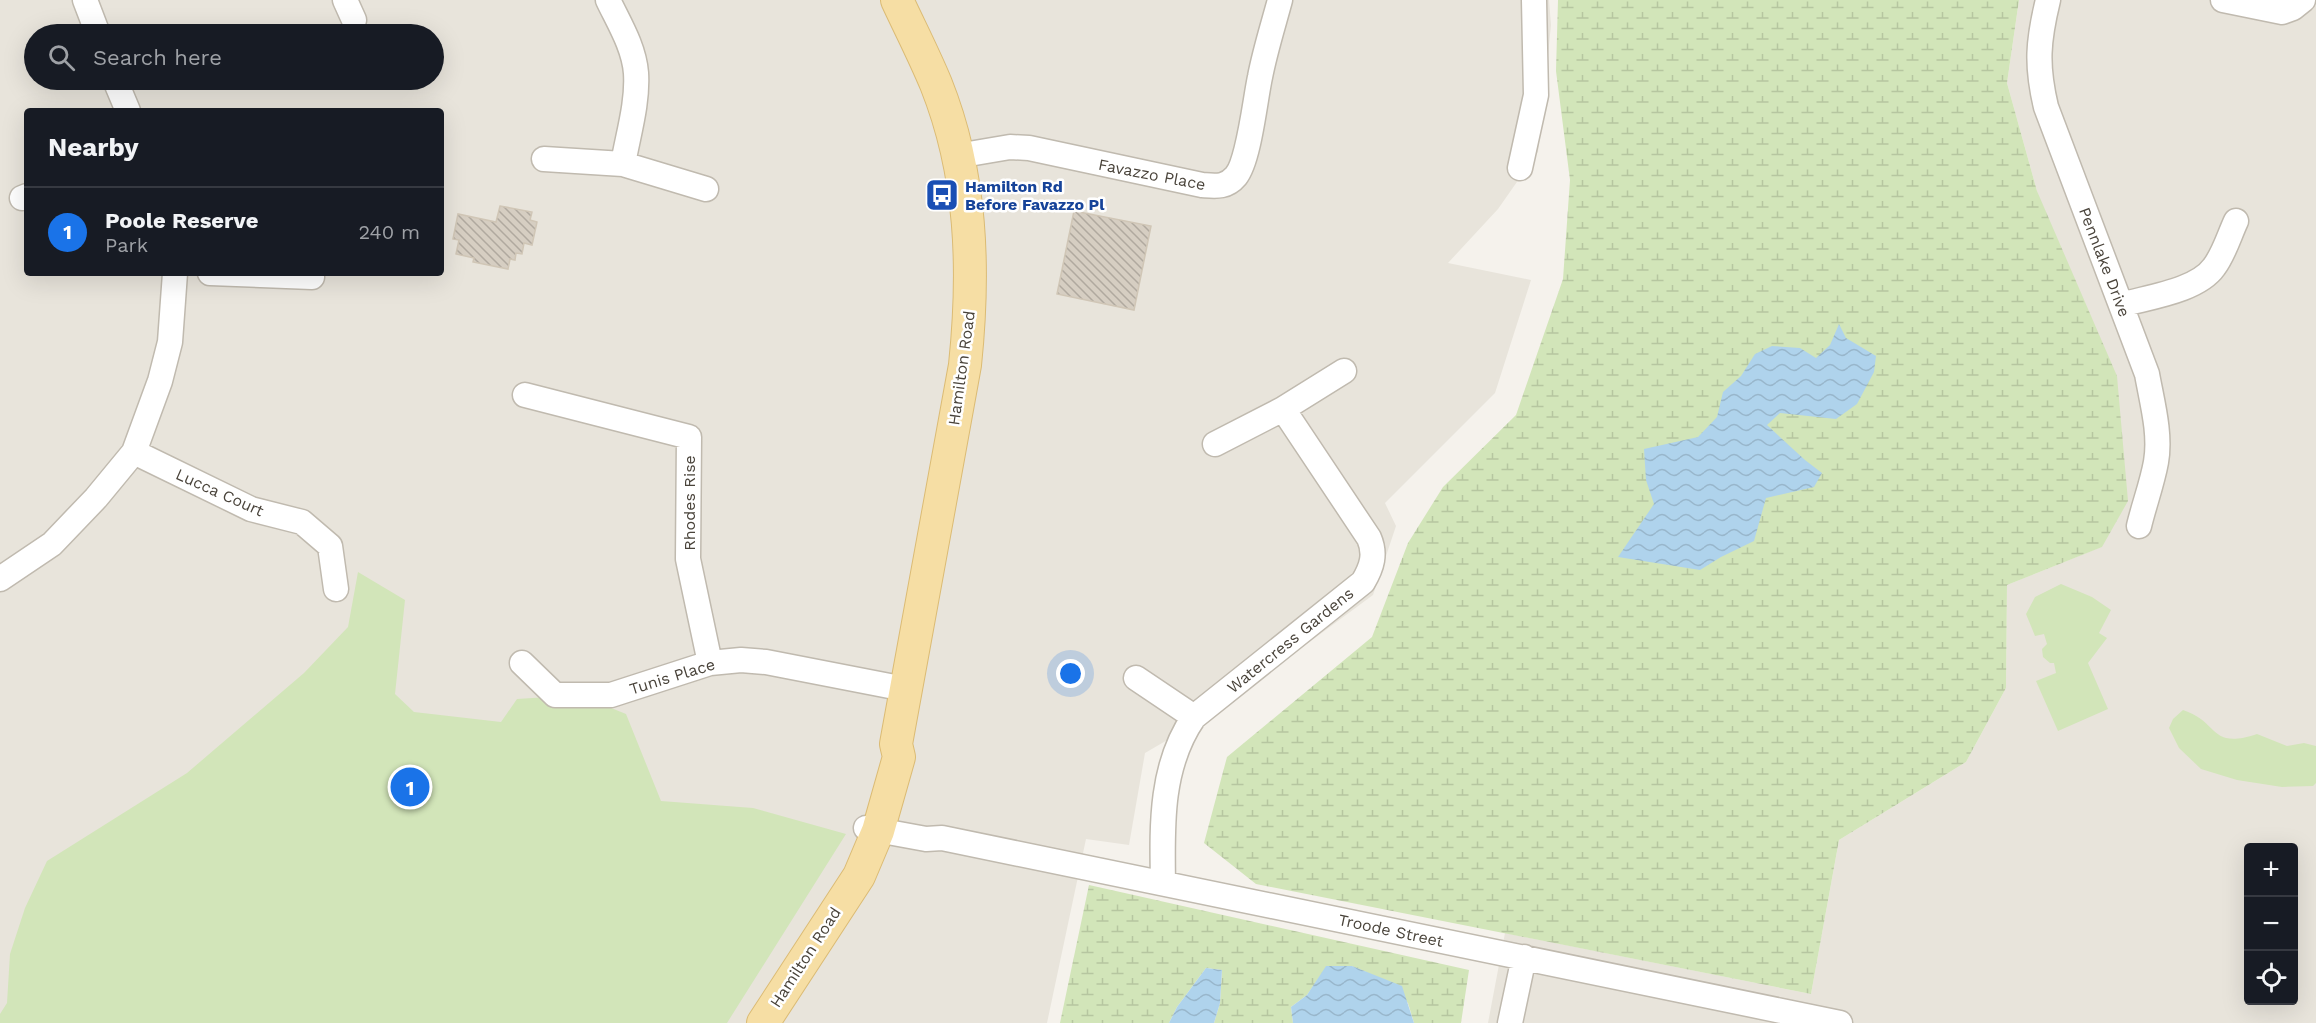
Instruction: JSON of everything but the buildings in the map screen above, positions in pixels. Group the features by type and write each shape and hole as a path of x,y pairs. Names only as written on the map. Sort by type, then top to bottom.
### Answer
{"main road":[{"name":"Hamilton Road","path":"763,1023 848,891 849,871 874,822 886,754 896,744 964,365 969,322 971,251 968,212 957,156 936,83 897,0"}],"street":[{"path":"85,0 94,24"},
{"path":"608,0 627,38 636,73 632,116 623,164"},
{"name":"Favazzo Place","path":"957,156 1010,147 1029,148 1202,185 1226,184 1235,177 1244,158 1268,42 1280,0"},
{"path":"1520,168 1536,95 1534,0"},
{"name":"Pennlake Drive","path":"2048,0 2038,55 2039,80 2046,107 2147,374 2157,437 2156,461 2139,526"},
{"path":"2223,0 2282,12 2294,9 2303,0"},
{"path":"120,90 127,108"},
{"path":"544,159 623,164 706,189"},
{"path":"2121,305 2189,286 2202,280 2214,267 2236,221"},
{"path":"0,579 52,544 96,498 134,452 160,381 170,342 176,276"},
{"path":"271,276 312,278"},
{"path":"1215,444 1283,409 1344,371"},
{"name":"Rhodes Rise","path":"525,395 689,437 688,559 710,663"},
{"name":"Watercress Gardens","path":"1163,883 1166,784 1173,756 1182,734 1194,717 1363,582 1373,561 1374,549 1369,538 1283,409"},
{"name":"Lucca Court","path":"134,452 251,509 302,522 330,546 336,589"},
{"name":"Tunis Place","path":"522,663 555,695 611,695 710,663 741,660 766,662 905,689"},
{"path":"1136,678 1194,717"},
{"name":"Troode Street","path":"874,822 927,828 942,838 1840,1023"},
{"path":"1510,1023 1524,957"}],"shaded area":[{"path":"0,0 1549,0 1551,25 1538,152 1498,209 1448,263 1531,280 1495,393 1385,503 1396,526 1373,595 1212,714 1145,753 1129,845 1086,839 1047,1023 0,1023"},
{"path":"2019,0 2316,0 2316,1023 1488,1023 1505,933 1811,994 1839,840 1966,762 2006,688 2007,585 2101,547 2037,191 2007,83"}],"green space":[{"path":"1558,0 2019,0 2007,83 2037,191 2117,376 2128,501 2102,547 2007,585 2006,688 1966,762 1839,840 1811,994 1256,884 1204,843 1227,757 1372,637 1408,543 1443,487 1516,415 1563,279 1570,180 1556,71"},
{"path":"358,572 405,600 395,694 414,712 501,722 517,699 579,695 626,714 661,801 753,808 846,834 727,1023 0,1023 0,1014 7,1003 10,954 25,908 47,861 187,773 304,673 348,627"},
{"path":"2061,584 2092,597 2111,610 2099,633 2107,638 2088,663 2108,709 2058,731 2036,681 2056,673 2054,663 2050,663 2043,657 2042,649 2047,644 2044,634 2035,636 2026,614 2035,597"},
{"path":"2183,710 2195,715 2222,737 2242,738 2257,734 2287,746 2304,743 2316,746 2316,783 2313,786 2282,787 2237,780 2201,769 2179,748 2169,728 2173,719"},
{"path":"1089,885 1469,970 1461,1023 1414,1023 1408,1003 1366,972 1352,966 1327,966 1307,995 1291,1007 1293,1023 1214,1023 1220,1003 1222,970 1206,968 1177,1007 1169,1023 1060,1023"}],"water":[{"path":"1839,324 1846,338 1876,356 1874,372 1857,404 1836,419 1780,413 1767,425 1822,473 1814,487 1766,498 1754,541 1700,570 1618,557 1654,504 1646,480 1644,449 1698,437 1717,417 1723,392 1741,376 1755,354 1772,346 1800,348 1816,358 1830,345"},
{"path":"1326,966 1352,966 1402,986 1414,1023 1293,1023 1291,1007 1307,995"},
{"path":"1206,968 1222,970 1220,1003 1214,1023 1169,1023 1177,1007"}],"place":[{"name":"Hamilton Rd Before Favazzo Pl","path":"942,195"},
{"name":"Poole Reserve","path":"410,787"}]}
